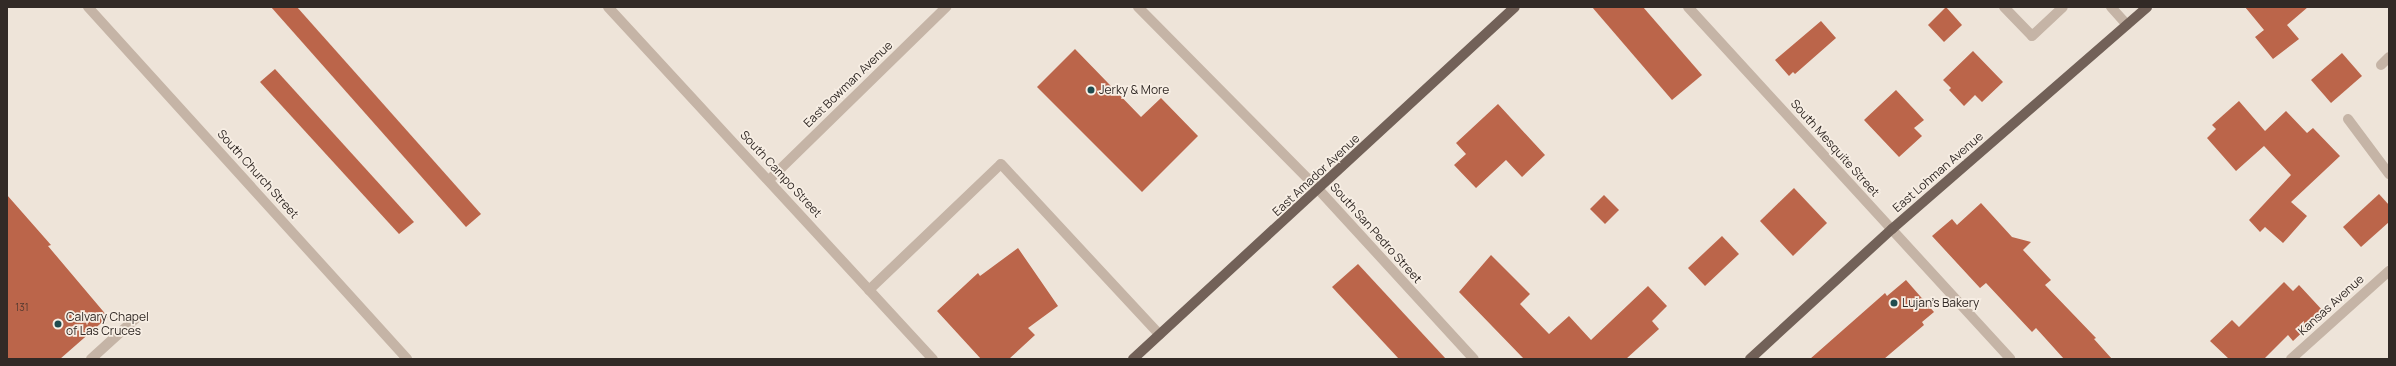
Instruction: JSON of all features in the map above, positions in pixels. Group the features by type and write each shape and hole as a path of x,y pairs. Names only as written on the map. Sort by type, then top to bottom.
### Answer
{"main road":[{"name":"East Amador Avenue","path":"1133,359 1319,190 1515,7"},
{"name":"East Lohman Avenue","path":"1750,359 1892,229 2147,7"}],"street":[{"name":"South Church Street","path":"88,7 407,359"},
{"name":"South Campo Street","path":"608,7 933,359"},
{"name":"East Bowman Avenue","path":"769,180 946,7"},
{"name":"South San Pedro Street","path":"1138,7 1319,190 1474,359"},
{"name":"South Mesquite Street","path":"1688,7 2010,359"},
{"path":"2004,7 2032,36 2063,7"},
{"path":"2111,7 2127,25"},
{"path":"2381,65 2389,57"},
{"path":"2348,119 2389,174"},
{"path":"869,290 1001,164 1160,335"},
{"name":"Kansas Avenue","path":"2291,359 2389,271"},
{"path":"91,359 136,318"}],"building":[{"path":"271,7 297,7 481,214 466,227"},
{"path":"1592,7 1643,7 1702,75 1672,100"},
{"path":"1946,7 1962,25 1944,42 1928,25"},
{"path":"2245,7 2308,7 2287,25 2299,39 2273,59 2255,37 2264,30"},
{"path":"1821,21 1836,38 1795,74 1793,72 1789,76 1775,60"},
{"path":"1075,49 1141,117 1161,98 1198,136 1142,192 1037,87"},
{"path":"1973,51 2003,82 1982,102 1975,95 1964,106 1949,90 1951,88 1943,80"},
{"path":"2342,53 2362,76 2331,103 2311,80"},
{"path":"275,69 414,222 399,234 260,82"},
{"path":"1896,90 1924,120 1914,128 1922,136 1899,157 1864,120"},
{"path":"2239,101 2265,131 2286,111 2307,133 2313,128 2340,156 2291,202 2307,216 2283,243 2265,227 2260,232 2249,220 2291,175 2264,146 2236,171 2207,138 2216,129 2212,125"},
{"path":"1498,104 1545,155 1522,177 1506,160 1476,188 1454,165 1466,154 1456,143"},
{"path":"1794,188 1827,223 1793,256 1760,221"},
{"path":"2379,194 2389,205 2389,222 2361,247 2343,227"},
{"path":"7,195 51,245 48,246 108,317 60,359 7,359"},
{"path":"1604,195 1619,210 1605,224 1590,209"},
{"path":"1981,203 2012,237 2031,242 2023,250 2051,280 2045,285 2096,338 2094,339 2112,359 2064,359 2036,328 2032,332 1986,283 1980,288 1932,236 1952,219 1957,225"},
{"path":"1722,236 1739,254 1705,286 1688,268"},
{"path":"1018,248 1058,306 1028,328 1035,335 1009,359 981,359 937,311 978,273 980,276"},
{"path":"1491,255 1530,294 1520,304 1549,334 1569,316 1591,340 1648,286 1667,306 1652,321 1659,329 1626,359 1524,359 1459,292"},
{"path":"1358,264 1446,359 1399,359 1332,287"},
{"path":"1906,280 1934,312 1922,322 1924,325 1884,359 1810,359 1885,293 1887,296"},
{"path":"2284,282 2293,291 2299,285 2324,312 2293,341 2288,335 2264,359 2229,359 2210,341 2232,320 2239,327"}],"place":[{"name":"Jerky & More","path":"1091,90"},
{"name":"Lujan's Bakery","path":"1894,303"},
{"name":"Calvary Chapel of Las Cruces","path":"58,324"}]}
